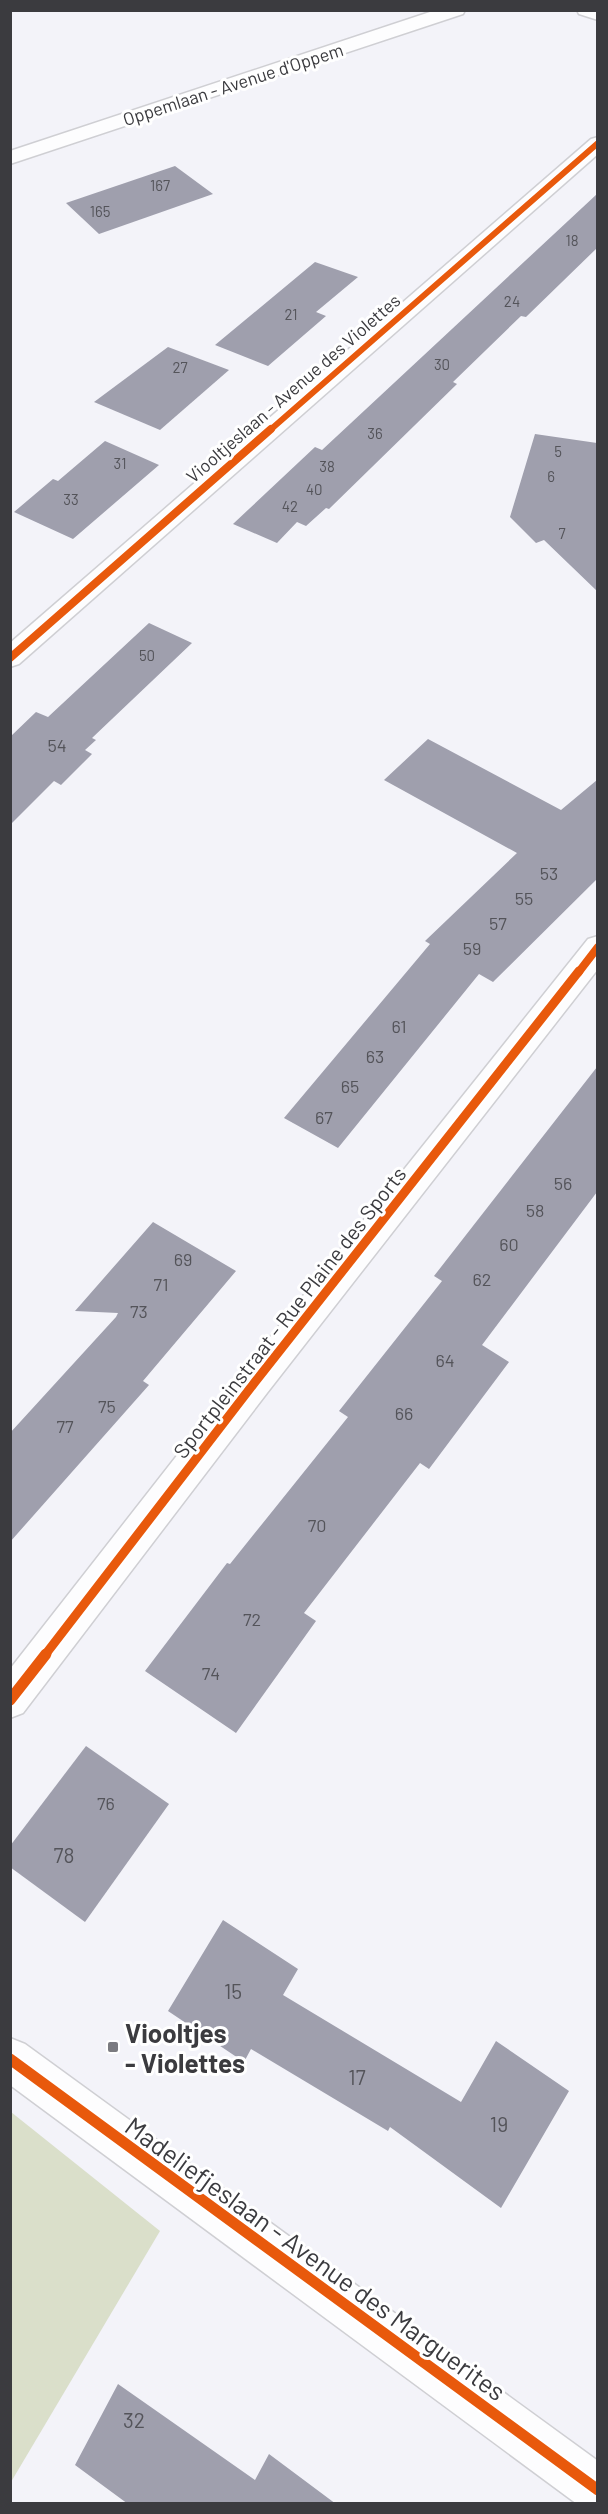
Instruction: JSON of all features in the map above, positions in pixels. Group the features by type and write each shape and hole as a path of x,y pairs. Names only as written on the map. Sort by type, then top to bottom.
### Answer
{"street":[{"name":"Oppemlaan - Avenue d'Oppem","path":"10,158 456,10"},
{"path":"585,10 597,14"},
{"name":"Viooltjeslaan - Avenue des Violettes","path":"10,658 597,144"},
{"name":"Sportpleinstraat - Rue Plaine des Sports","path":"10,1700 255,1382 597,947"},
{"name":"Madeliefjeslaan - Avenue des Marguerites","path":"10,2059 597,2490"}],"green space":[{"path":"11,2112 160,2231 11,2482"}],"building":[{"path":"175,166 213,194 99,234 66,203"},
{"path":"597,194 597,248 526,317 521,316 453,382 457,384 329,509 326,508 306,526 297,522 277,543 233,524 315,447 322,450"},
{"path":"315,262 358,277 316,312 326,316 268,366 215,345"},
{"path":"168,347 229,370 160,430 94,402"},
{"path":"535,434 597,443 597,591 544,540 536,543 510,517"},
{"path":"105,441 159,465 73,539 14,512 53,479 58,481"},
{"path":"149,623 192,643 92,738 96,740 85,750 92,754 61,785 54,781 10,825 10,737 36,712 48,717"},
{"path":"428,739 561,810 597,780 597,879 493,982 479,974 338,1148 284,1118 430,944 425,941 517,853 384,780"},
{"path":"597,1067 597,1192 482,1345 509,1362 429,1469 420,1463 304,1613 316,1621 236,1733 145,1671 227,1563 230,1564 348,1417 339,1411 442,1281 434,1276"},
{"path":"153,1222 236,1271 143,1381 149,1385 10,1542 10,1433 116,1317 118,1313 75,1311"},
{"path":"86,1746 169,1804 85,1922 10,1867 10,1846"},
{"path":"223,1920 298,1969 283,1995 461,2102 496,2041 569,2091 501,2208 390,2127 388,2131 251,2049 244,2062 168,2011"},
{"path":"118,2384 255,2480 269,2454 336,2504 128,2504 75,2465"}],"cycle path":[{"path":"10,658 598,143"},
{"path":"10,1700 255,1382 598,947"},
{"path":"10,2059 598,2490"}],"place":[{"name":"Viooltjes - Violettes","path":"113,2047"}]}
